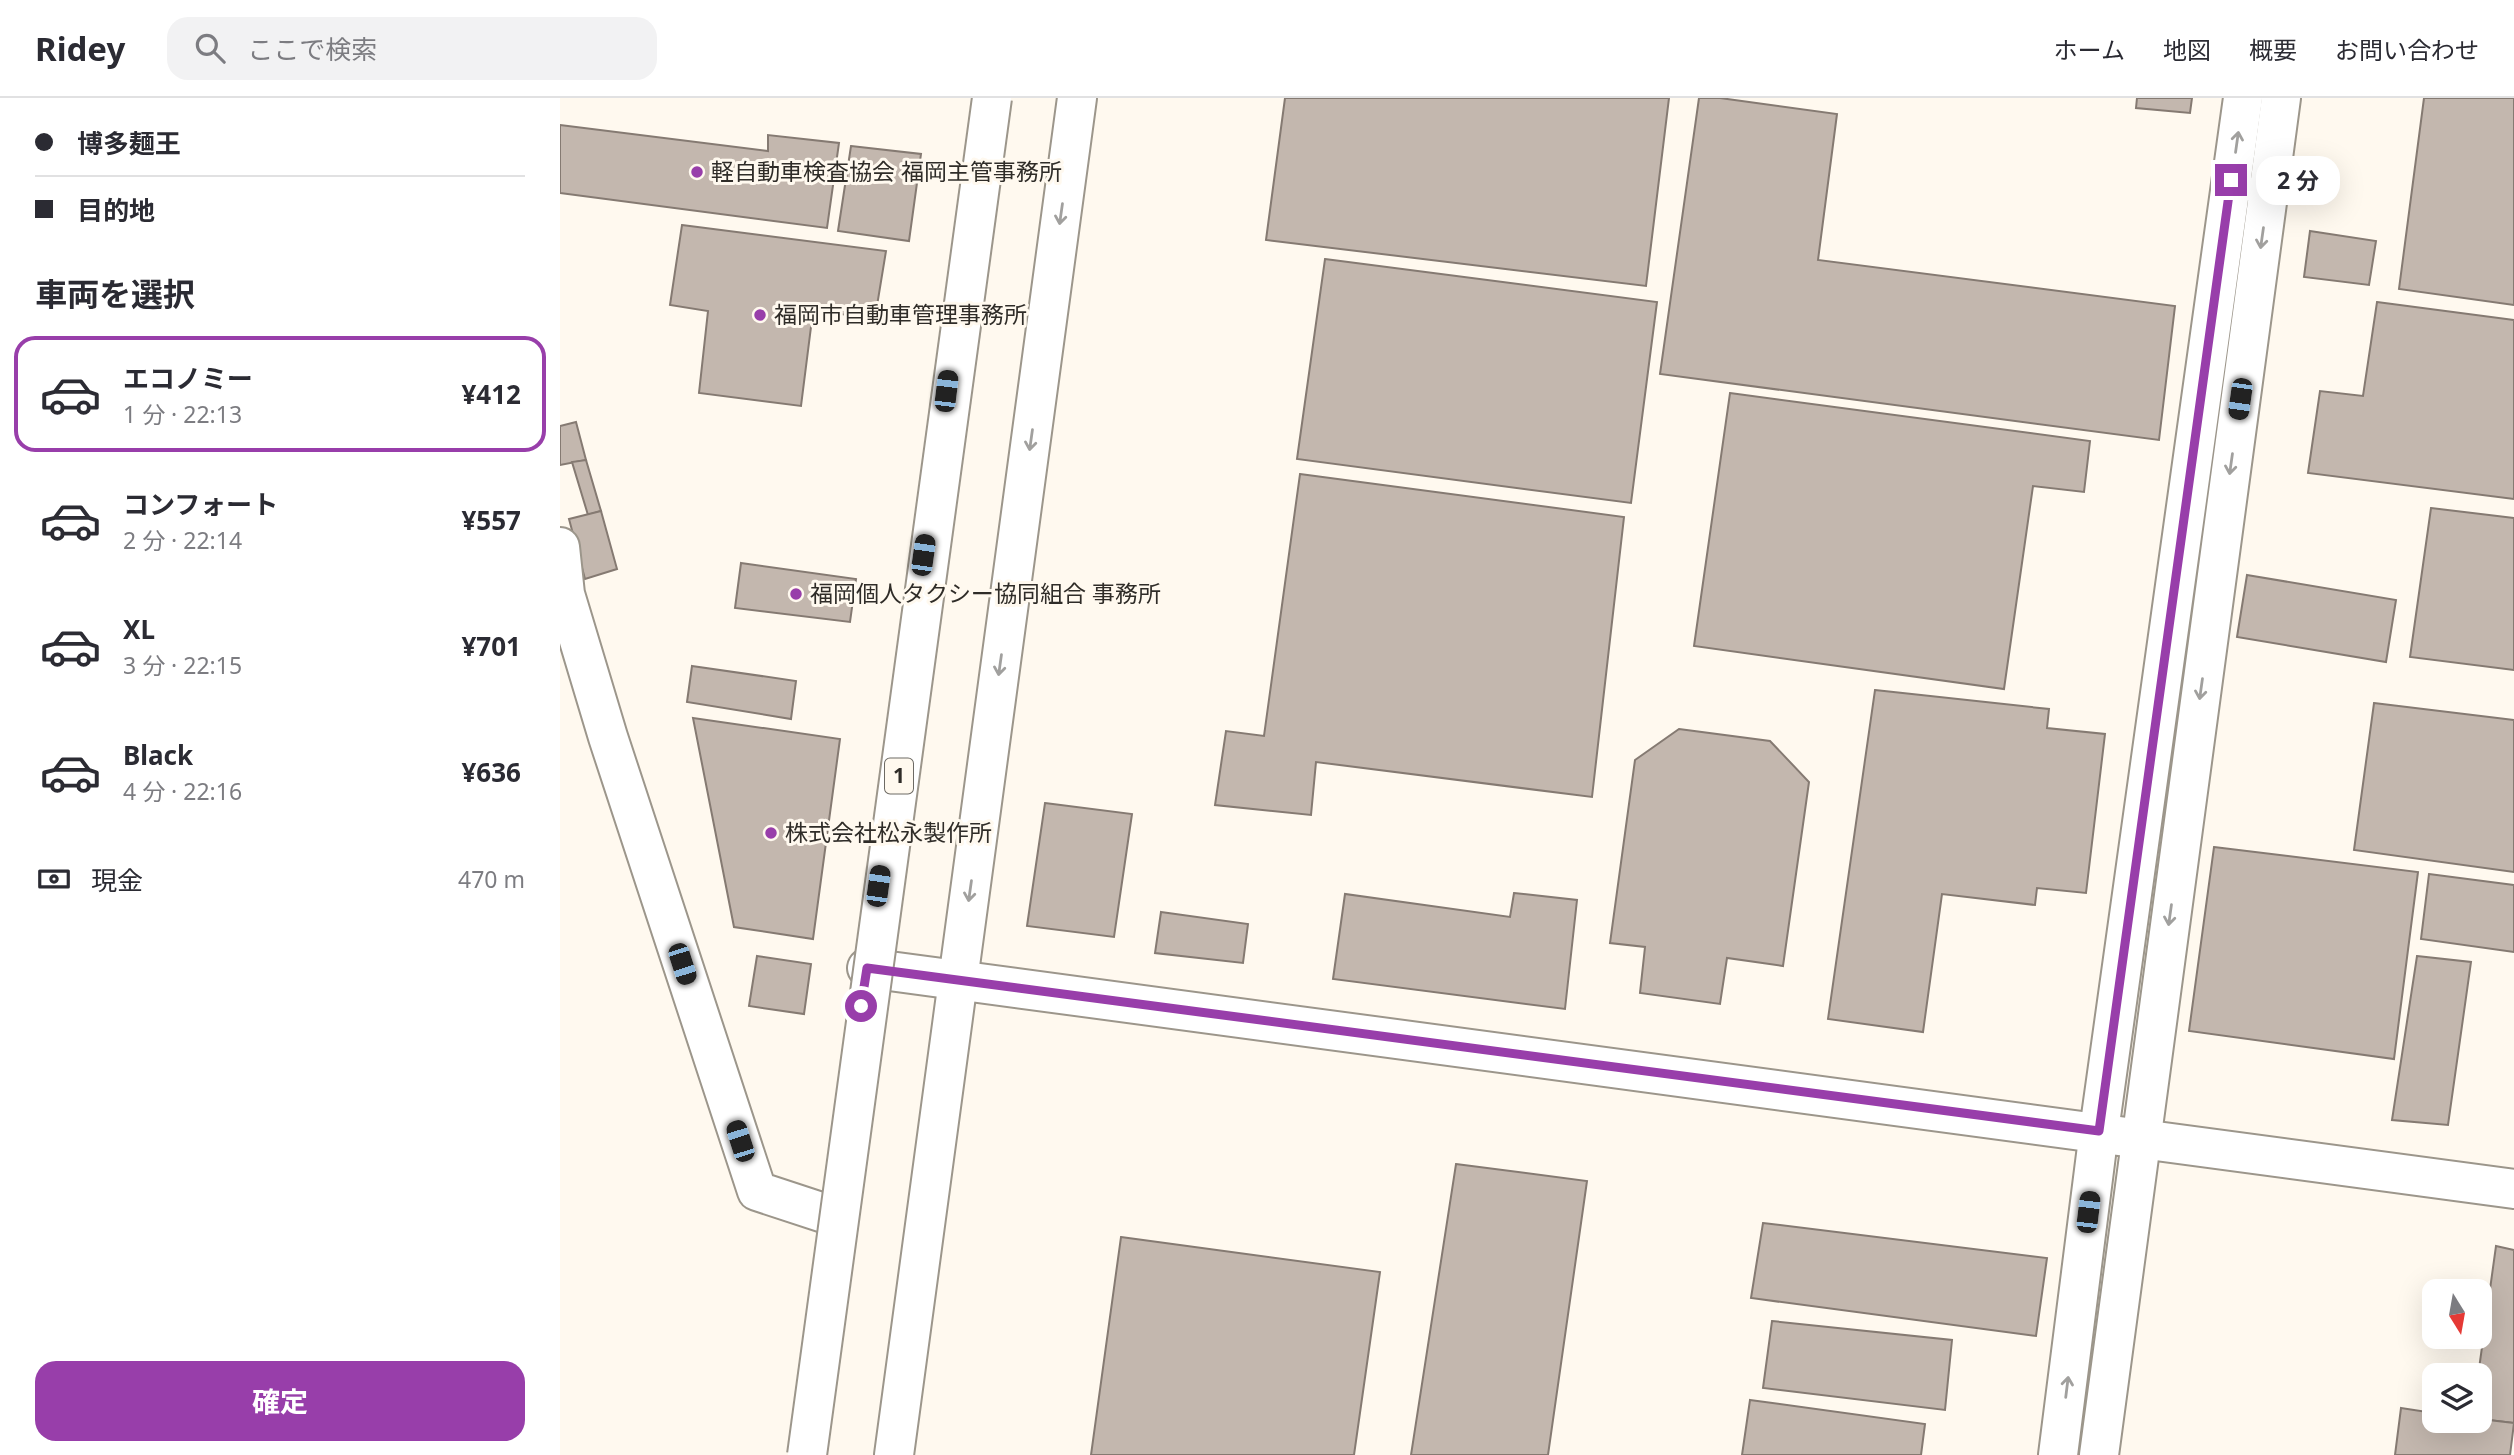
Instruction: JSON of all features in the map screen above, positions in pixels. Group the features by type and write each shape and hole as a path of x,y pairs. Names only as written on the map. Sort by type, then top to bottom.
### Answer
{"main road":[{"path":"800,1455 985,98"},
{"name":"1","path":"807,1455 992,98"},
{"name":"1","path":"825,1455 934,598 1003,98"},
{"path":"894,1455 1077,98"},
{"path":"2058,1455 2099,1131 2243,98"},
{"path":"2099,1455 2281,98"},
{"path":"560,547 565,594 608,737 757,1191 832,1216"},
{"path":"867,968 2099,1131 2514,1189"}],"building":[{"path":"1285,98 1669,98 1646,286 1266,240"},
{"path":"1699,98 1720,98 1837,114 1818,260 2175,306 2159,440 1660,374"},
{"path":"2137,98 2192,98 2190,113 2136,108"},
{"path":"2424,98 2514,98 2514,305 2399,289"},
{"name":"軽自動車検査協会 福岡主管事務所","path":"560,125 768,151 768,135 839,143 827,228 560,193"},
{"path":"851,146 921,154 909,241 838,231"},
{"name":"福岡市自動車管理事務所","path":"682,225 886,251 875,318 813,311 801,406 699,393 708,311 670,305"},
{"path":"2310,231 2376,241 2369,285 2304,277"},
{"path":"1325,259 1657,302 1631,503 1297,459"},
{"path":"2377,302 2514,320 2514,499 2308,473 2320,391 2363,396"},
{"path":"1730,393 2090,441 2084,492 2033,486 2004,689 1694,646"},
{"path":"576,422 586,460 560,465 560,426"},
{"path":"586,460 601,511 588,515 572,462"},
{"path":"1300,474 1624,517 1592,797 1316,762 1311,815 1215,805 1226,731 1264,736"},
{"path":"2431,508 2514,518 2514,670 2410,657"},
{"path":"601,511 617,569 585,579 569,519"},
{"name":"福岡個人タクシー協同組合 事務所","path":"741,563 856,579 850,622 735,608"},
{"path":"2247,575 2396,600 2386,662 2237,637"},
{"path":"692,666 796,681 791,719 687,702"},
{"path":"1875,690 2049,709 2047,728 2105,734 2086,893 2037,888 2035,905 1942,894 1923,1032 1828,1019"},
{"path":"2374,703 2514,720 2514,872 2354,850"},
{"name":"株式会社松永製作所","path":"693,718 840,739 813,939 734,927"},
{"path":"1679,729 1770,741 1809,782 1783,966 1727,958 1720,1004 1640,993 1645,947 1610,943 1635,760"},
{"path":"1045,803 1132,814 1114,937 1027,926"},
{"path":"2214,847 2418,872 2394,1059 2189,1031"},
{"path":"2429,874 2514,885 2514,952 2421,939"},
{"path":"1514,893 1577,900 1565,1009 1333,979 1345,894 1510,917"},
{"path":"1161,912 1248,924 1243,963 1155,953"},
{"path":"757,956 811,964 804,1014 749,1006"},
{"path":"2417,956 2471,962 2448,1125 2392,1120"},
{"path":"1456,1164 1587,1181 1548,1455 1411,1455"},
{"path":"1763,1223 2047,1258 2036,1336 1751,1298"},
{"path":"1121,1237 1380,1272 1354,1455 1091,1455"},
{"path":"2496,1246 2514,1250 2514,1423 2492,1420 2492,1363 2480,1363 2482,1349 2492,1349 2491,1279"},
{"path":"1772,1321 1952,1340 1945,1410 1763,1388"},
{"path":"1750,1400 1925,1424 1921,1455 1742,1455"},
{"path":"2401,1408 2422,1411 2422,1433 2492,1433 2492,1420 2514,1423 2510,1455 2395,1455"}],"place":[{"name":"軽自動車検査協会 福岡主管事務所","path":"697,172"},
{"name":"福岡市自動車管理事務所","path":"760,315"},
{"name":"福岡個人タクシー協同組合 事務所","path":"796,594"},
{"name":"株式会社松永製作所","path":"771,833"}],"route":[{"path":"861,1006 867,968 2099,1131 2231,180"}]}
